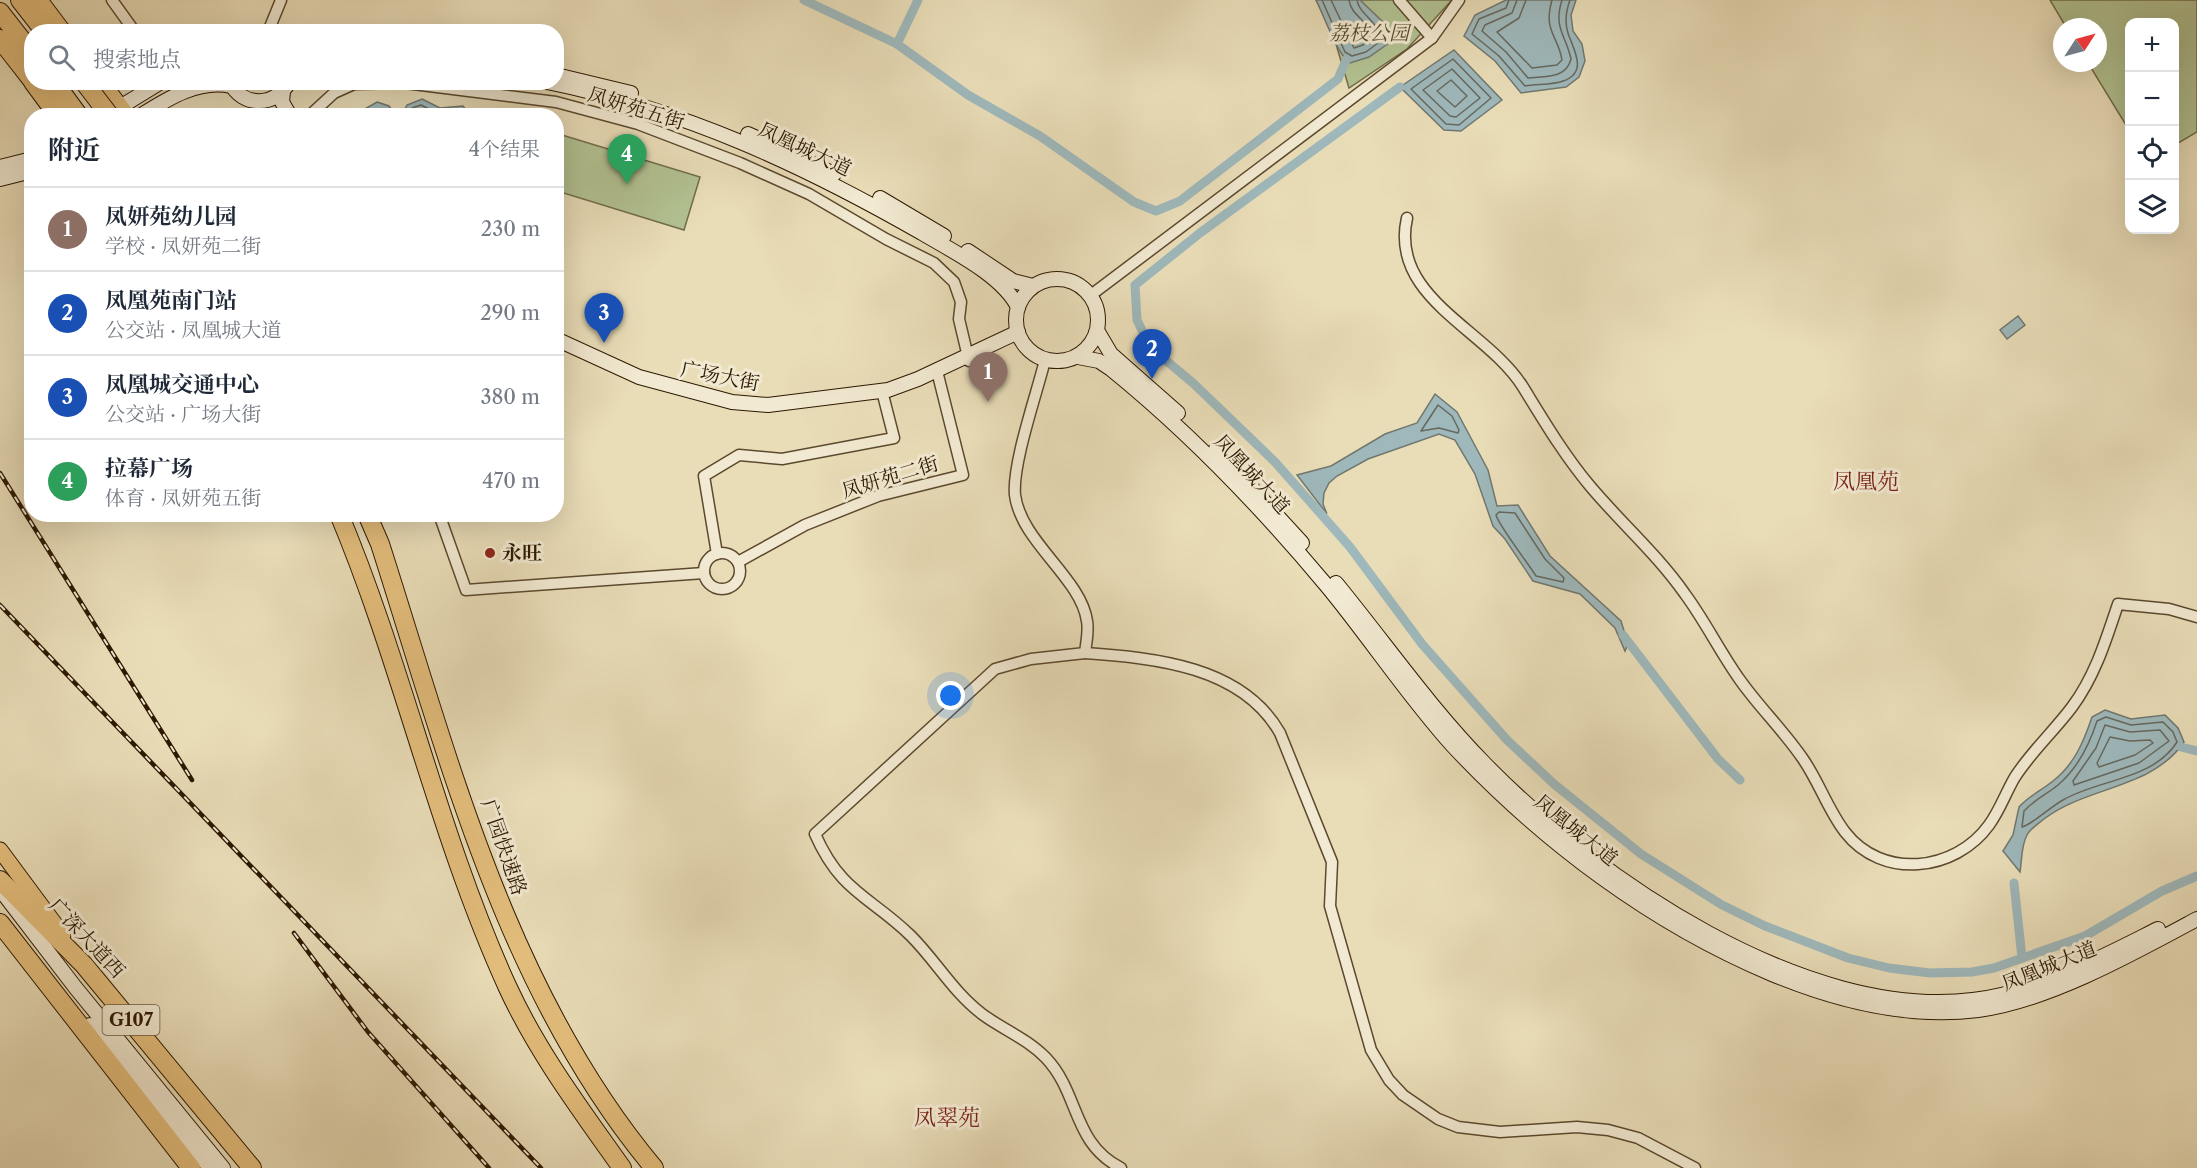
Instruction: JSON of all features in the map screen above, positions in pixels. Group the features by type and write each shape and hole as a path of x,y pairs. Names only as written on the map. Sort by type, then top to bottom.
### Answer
{"highway":[{"path":"20,0 39,24"},
{"path":"38,0 56,24"},
{"path":"0,12 24,43"},
{"path":"0,39 24,70"},
{"path":"39,90 52,108"},
{"path":"60,90 73,108"},
{"path":"92,90 111,108"},
{"path":"104,90 113,108"},
{"path":"341,522 365,583 457,863 484,933 537,1043 568,1093 622,1168"},
{"name":"广园快速路","path":"371,522 446,750 511,932 539,993 570,1047 609,1108 654,1168"},
{"path":"376,522 380,544"},
{"name":"广深大道西","path":"0,880 84,965 252,1168"},
{"name":"G107","path":"0,923 191,1168"}],"main road":[{"name":"凤凰城大道","path":"564,77 645,96 773,143 927,225 1013,281 1033,286"},
{"name":"凤凰城大道","path":"564,86 650,108 774,154 853,194 943,245 1008,290 1018,307"},
{"path":"123,108 149,90"},
{"path":"154,108 183,92 192,90"},
{"path":"236,90 247,100 268,101 282,90"},
{"path":"285,90 282,102 285,108"},
{"path":"268,101 274,108"},
{"path":"6,171 24,163"},
{"path":"6,171 24,171"},
{"path":"1054,279 1070,281 1091,295 1099,316 1098,332 1090,347 1078,357 1062,362 1045,360 1030,352 1019,335 1016,323 1018,307 1033,286 1054,279"},
{"name":"凤凰城大道","path":"1098,332 1111,354 1200,434 1270,507 1353,604 1434,709 1486,766 1589,856 1650,897 1725,941 1789,970 1824,982 1890,999 1934,1004 1974,1000 2024,988 2117,949 2197,909"},
{"name":"广场大街","path":"564,343 639,377 732,402 768,405 808,402 882,390 918,380 1019,335"},
{"name":"凤凰城大道","path":"1078,357 1099,361 1111,369 1213,459 1329,588 1437,727 1507,799 1600,876 1669,921 1728,954 1796,984 1830,995 1899,1011 1980,1010 2032,997 2139,949 2197,919"},
{"name":"广场大街","path":"918,380 928,380 968,358"},
{"path":"0,850 84,965"},
{"path":"0,890 75,987 223,1168"},
{"path":"0,918 210,1168"},
{"path":"0,934 64,1008"}],"street":[{"path":"112,0 129,24"},
{"path":"271,24 281,0"},
{"path":"1399,0 1432,39"},
{"path":"1091,295 1432,39 1459,0"},
{"name":"凤妍苑五街","path":"318,108 341,90"},
{"name":"凤妍苑五街","path":"461,90 556,102 638,124 745,165 808,194 885,239 934,263 954,282 961,302 959,319 968,358"},
{"path":"1407,218 1405,255 1418,282 1503,362 1520,382 1568,459 1687,596 1742,683 1805,762 1847,835 1873,855 1889,862 1923,865 1955,855 1981,834 1990,824 2017,775 2085,688 2100,657 2118,604 2169,609 2197,617"},
{"path":"1045,360 1018,466 1016,494 1024,522 1078,599 1087,621 1085,653"},
{"name":"凤妍苑二街","path":"738,562 805,525 878,496 963,475 938,375"},
{"path":"717,554 704,476 739,455 782,459 894,438 882,390"},
{"path":"442,522 466,590 704,573"},
{"path":"717,554 728,554 738,562 739,579 725,590 713,587 704,573 707,561 717,554"},
{"path":"1121,1168 1104,1159 1091,1146 1082,1131 1069,1092 1059,1073 1044,1056 980,1013 956,990 911,936 853,891 831,865 815,834 995,669 1031,659 1085,653 1161,663 1221,679 1248,694 1269,715 1280,733 1332,862 1330,906 1371,1050 1389,1080 1403,1095 1429,1114 1458,1127 1500,1132 1576,1127 1608,1130 1638,1138 1695,1168"}],"green space":[{"name":"荔枝公园","path":"1316,0 1452,0 1407,49 1349,88 1333,34"},
{"path":"2050,0 2197,0 2197,132 2179,143 2179,18 2125,18 2125,123 2094,72 2107,72 2107,18 2061,18"},
{"path":"564,136 700,177 684,230 564,193"}],"water":[{"path":"1316,0 1360,0 1384,23 1389,43 1369,57 1350,63 1335,43"},
{"path":"1506,0 1576,0 1571,15 1573,31 1582,44 1585,61 1579,77 1566,87 1521,93 1495,61 1464,36 1475,15"},
{"path":"1454,50 1502,100 1461,131 1444,130 1400,87"},
{"path":"422,99 440,108 406,108 407,105"},
{"path":"377,102 390,108 366,108"},
{"path":"463,106 465,108 440,108"},
{"path":"2018,316 2025,325 2007,339 2000,330"},
{"path":"1435,394 1457,412 1488,470 1497,506 1518,505 1550,556 1621,621 1628,644 1625,651 1615,628 1580,594 1533,581 1505,539 1493,526 1475,474 1455,440 1439,434 1368,459 1337,476 1329,483 1324,493 1323,504 1327,514 1297,475 1331,466 1385,434 1417,423"},
{"path":"2105,710 2131,719 2165,715 2178,728 2184,742 2171,757 2155,769 2061,808 2044,819 2028,833 2025,839 2020,872 2003,851 2013,835 2019,807 2067,768 2082,744 2092,717"}],"waterway":[{"path":"804,0 897,44 968,95 1040,136 1134,202 1156,211 1180,201 1338,79 1346,60"},
{"path":"897,44 918,0"},
{"path":"1400,87 1200,233 1135,285 1137,320 1150,347 1193,383 1275,462 1350,547 1422,644 1507,740 1554,784 1641,854 1722,905 1765,926 1848,958 1889,968 1930,973 1972,972 1994,968 2085,936 2162,891 2197,876"},
{"path":"1623,635 1718,759 1740,780"},
{"path":"2181,747 2197,751"},
{"path":"2014,883 2022,958"}],"railway":[{"path":"0,473 24,511"},
{"path":"31,522 192,780"},
{"path":"0,605 541,1168"},
{"path":"294,933 368,1032 489,1168"}],"place":[{"name":"拉幕广场","path":"627,184"},
{"name":"凤凰城交通中心","path":"604,343"},
{"name":"凤凰苑南门站","path":"1152,379"},
{"name":"凤妍苑幼儿园","path":"988,402"},
{"name":"永旺","path":"490,553"}],"district":[{"name":"凤凰苑","path":"1866,481"},
{"name":"凤翠苑","path":"947,1117"}]}
